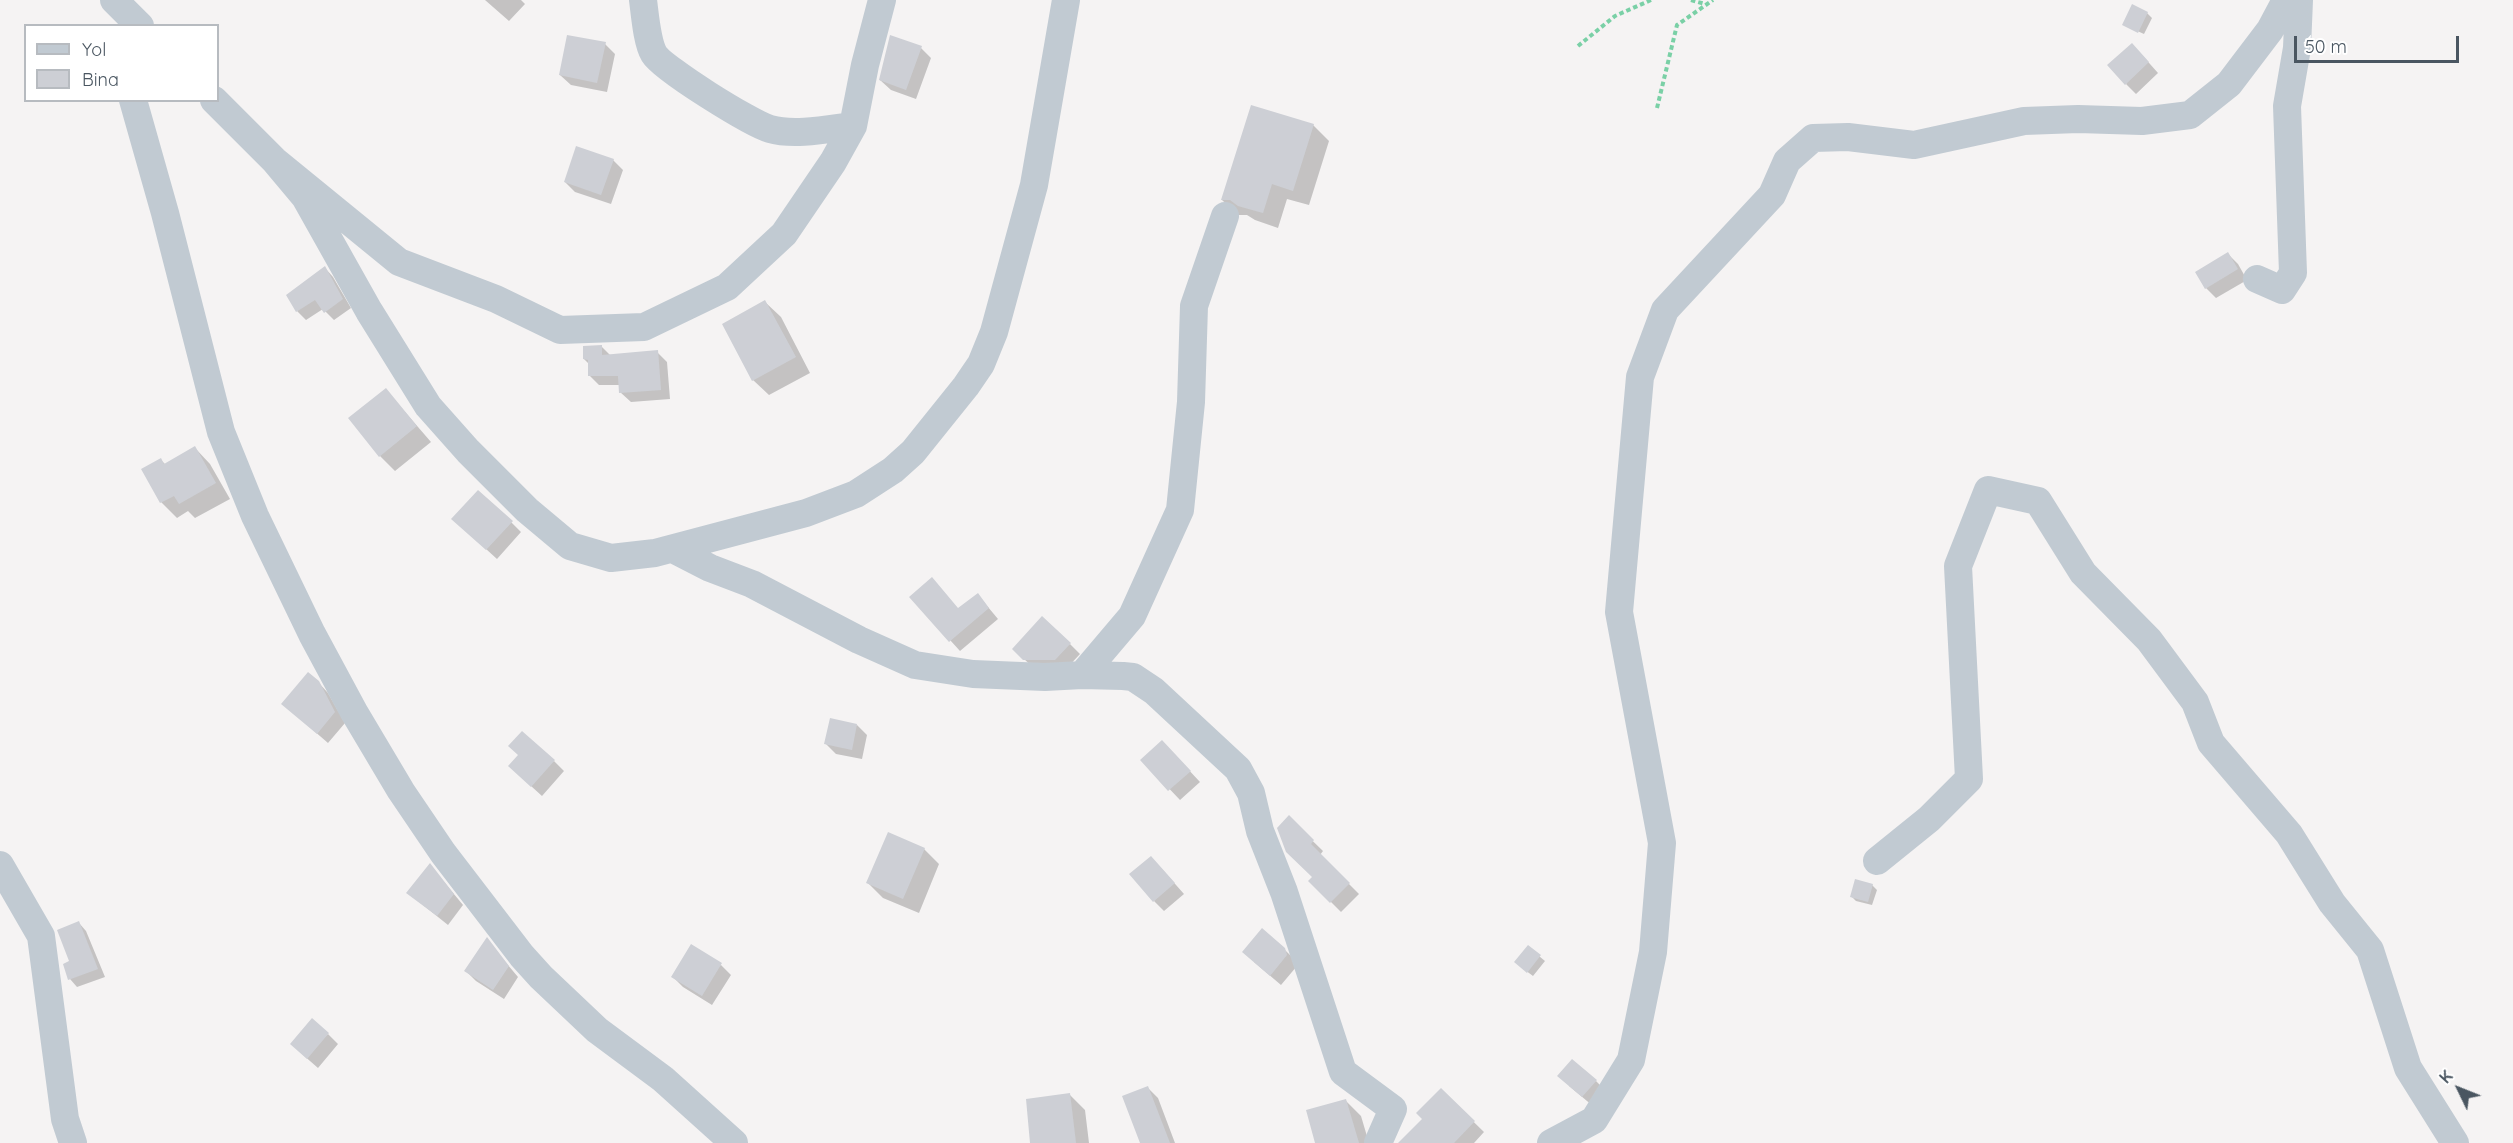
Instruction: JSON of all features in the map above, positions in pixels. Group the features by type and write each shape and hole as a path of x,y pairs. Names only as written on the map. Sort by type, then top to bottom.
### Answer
{"street":[{"path":"106,0 114,24"},
{"path":"114,0 138,24"},
{"path":"643,0 654,54 664,65 726,105 770,129 815,131 853,126"},
{"path":"274,160 399,262 496,299 560,330 644,327 727,287 784,234 833,162 853,126 882,0"},
{"path":"216,102 274,160 305,197 369,311 428,406 468,451 527,510 570,546 611,558 655,553 806,513 856,494 893,470 913,452 966,386 981,364 994,332 1034,185 1066,0"},
{"path":"1551,1143 1594,1120 1631,1060 1653,952 1662,843 1619,612 1641,377 1665,310 1772,195 1787,160 1813,138 1848,137 1914,145 2024,121 2078,119 2142,121 2190,115 2229,84 2270,30 2286,0"},
{"path":"2257,279 2282,290 2293,273 2287,106 2297,48 2299,0"},
{"path":"134,102 165,213 221,432 255,516 312,634 354,712 401,791 443,853 497,925 540,977 597,1030 663,1079 734,1143"},
{"path":"1082,675 1132,616 1180,510 1191,402 1194,306 1225,216"},
{"path":"1877,861 1929,819 1969,779 1958,566 1988,490 2038,501 2083,573 2149,639 2195,702 2211,743 2289,834 2332,903 2370,950 2408,1068 2455,1143"},
{"path":"673,549 710,568 752,584 859,640 915,665 973,674 1133,677 1154,691 1238,769 1251,792 1260,831 1284,892 1343,1072 1393,1109 1378,1143"},
{"path":"0,865 41,936 65,1119 73,1143"}],"path":[{"path":"1578,46 1615,16 1651,0"},
{"path":"1691,0 1706,5"},
{"path":"1657,108 1677,25 1713,0"}],"building":[{"path":"2132,4 2148,12 2138,33 2122,25"},
{"path":"567,35 606,42 597,83 559,75"},
{"path":"890,35 922,46 906,90 879,80"},
{"path":"2132,43 2149,62 2125,85 2107,65"},
{"path":"1251,105 1314,124 1293,191 1272,184 1263,213 1238,206 1230,200 1221,200"},
{"path":"576,146 614,159 601,195 564,182"},
{"path":"2228,252 2238,269 2205,289 2195,272"},
{"path":"325,266 343,299 324,313 315,300 296,312 286,295"},
{"path":"765,300 796,357 752,381 722,324"},
{"path":"602,345 602,355 658,350 661,390 619,393 618,376 588,376 588,360 583,359 583,346"},
{"path":"386,388 417,426 379,457 348,418"},
{"path":"195,446 216,483 179,504 174,496 160,503 141,469 161,458 164,464"},
{"path":"478,490 513,521 486,550 451,519"},
{"path":"932,577 958,608 978,593 989,608 949,642 909,597"},
{"path":"1042,616 1071,643 1055,660 1023,660 1012,649"},
{"path":"308,672 319,681 335,712 317,734 281,704"},
{"path":"830,718 857,724 852,750 824,744"},
{"path":"522,731 555,760 531,787 508,766 518,755 508,746"},
{"path":"1162,740 1191,771 1168,791 1140,760"},
{"path":"1289,815 1314,840 1311,844 1350,883 1330,903 1308,881 1312,877 1286,852 1277,828"},
{"path":"888,832 925,848 903,899 866,883"},
{"path":"1151,856 1175,883 1153,902 1129,874"},
{"path":"430,863 454,894 437,916 406,893"},
{"path":"1855,879 1873,884 1868,902 1850,897"},
{"path":"79,921 98,969 68,980 63,964 69,961 57,930"},
{"path":"1262,928 1285,948 1287,955 1270,976 1242,952"},
{"path":"487,937 509,966 493,990 464,971"},
{"path":"691,944 722,963 702,996 671,977"},
{"path":"1528,945 1541,955 1527,973 1514,962"},
{"path":"312,1018 329,1033 307,1059 290,1044"},
{"path":"1572,1059 1597,1080 1582,1097 1557,1076"},
{"path":"1148,1086 1170,1143 1140,1143 1122,1096"},
{"path":"1441,1088 1475,1121 1454,1143 1398,1143 1422,1119 1416,1113"},
{"path":"1070,1093 1076,1143 1030,1143 1026,1099"},
{"path":"1346,1099 1359,1143 1315,1143 1306,1110"}]}
